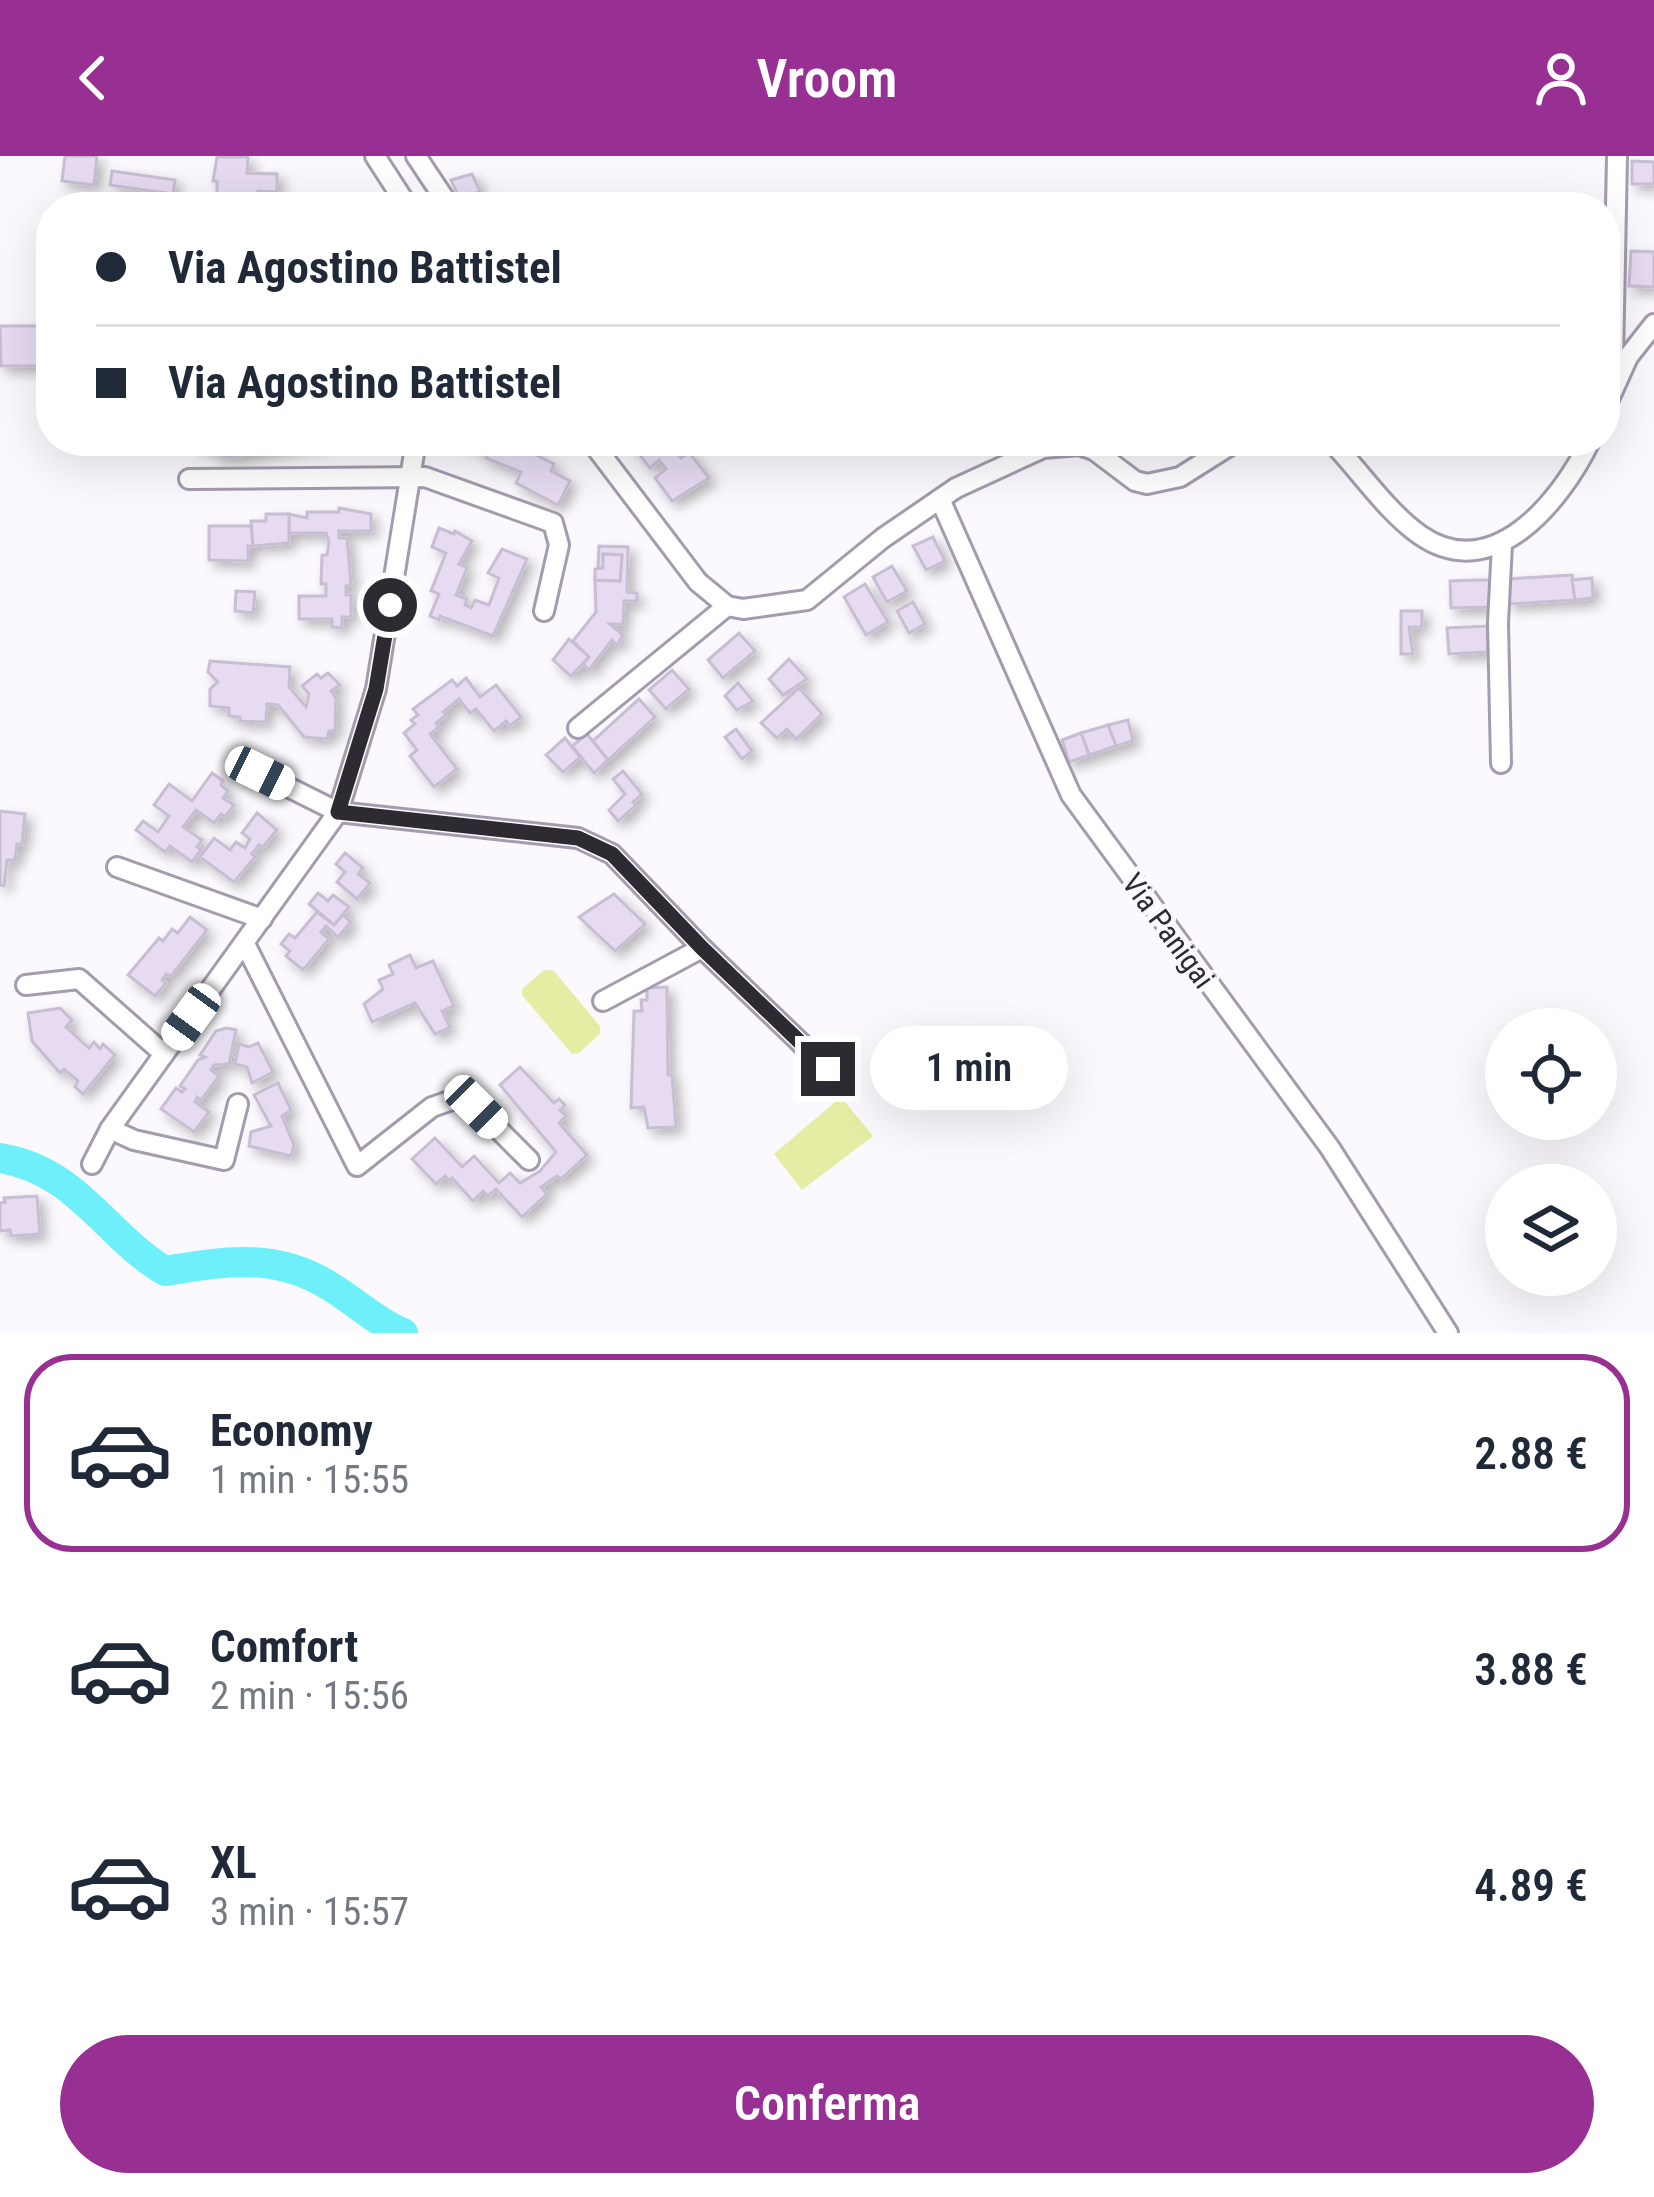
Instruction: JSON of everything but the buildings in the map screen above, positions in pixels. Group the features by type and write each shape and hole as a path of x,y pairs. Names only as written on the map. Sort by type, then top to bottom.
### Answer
{"street":[{"path":"375,156 398,192"},
{"path":"416,156 440,192"},
{"path":"1616,192 1617,156"},
{"path":"1620,374 1654,324"},
{"path":"92,1164 110,1129 338,812 376,689 414,456"},
{"path":"602,456 698,582 727,606 771,608 807,599 940,499 996,466 1026,456"},
{"path":"1102,456 1147,484 1180,477 1213,456"},
{"path":"1345,456 1407,525 1437,546 1453,550 1502,544 1553,499 1580,456"},
{"path":"189,479 425,477 553,523 559,544 544,611"},
{"name":"Via Panigai","path":"940,499 1071,795 1330,1148 1448,1333"},
{"path":"1501,763 1502,544"},
{"path":"578,728 727,606"},
{"path":"260,773 338,812 578,838 594,844 612,854 828,1069"},
{"path":"117,867 262,919"},
{"path":"245,944 357,1166 432,1107 458,1098 476,1107 529,1160"},
{"path":"603,1001 702,948"},
{"path":"26,985 70,978 88,983 164,1054"},
{"path":"110,1129 134,1140 224,1160 238,1104"}],"green space":[{"path":"544,970 554,971 600,1026 600,1034 579,1053 572,1054 522,995 522,989"},
{"path":"841,1097 873,1136 802,1190 774,1154"}],"waterway":[{"path":"0,1158 50,1176 165,1271 230,1262 291,1268 331,1287 403,1333"}],"route":[{"path":"390,605 376,689 338,812 578,838 594,844 612,854 828,1069"}]}
